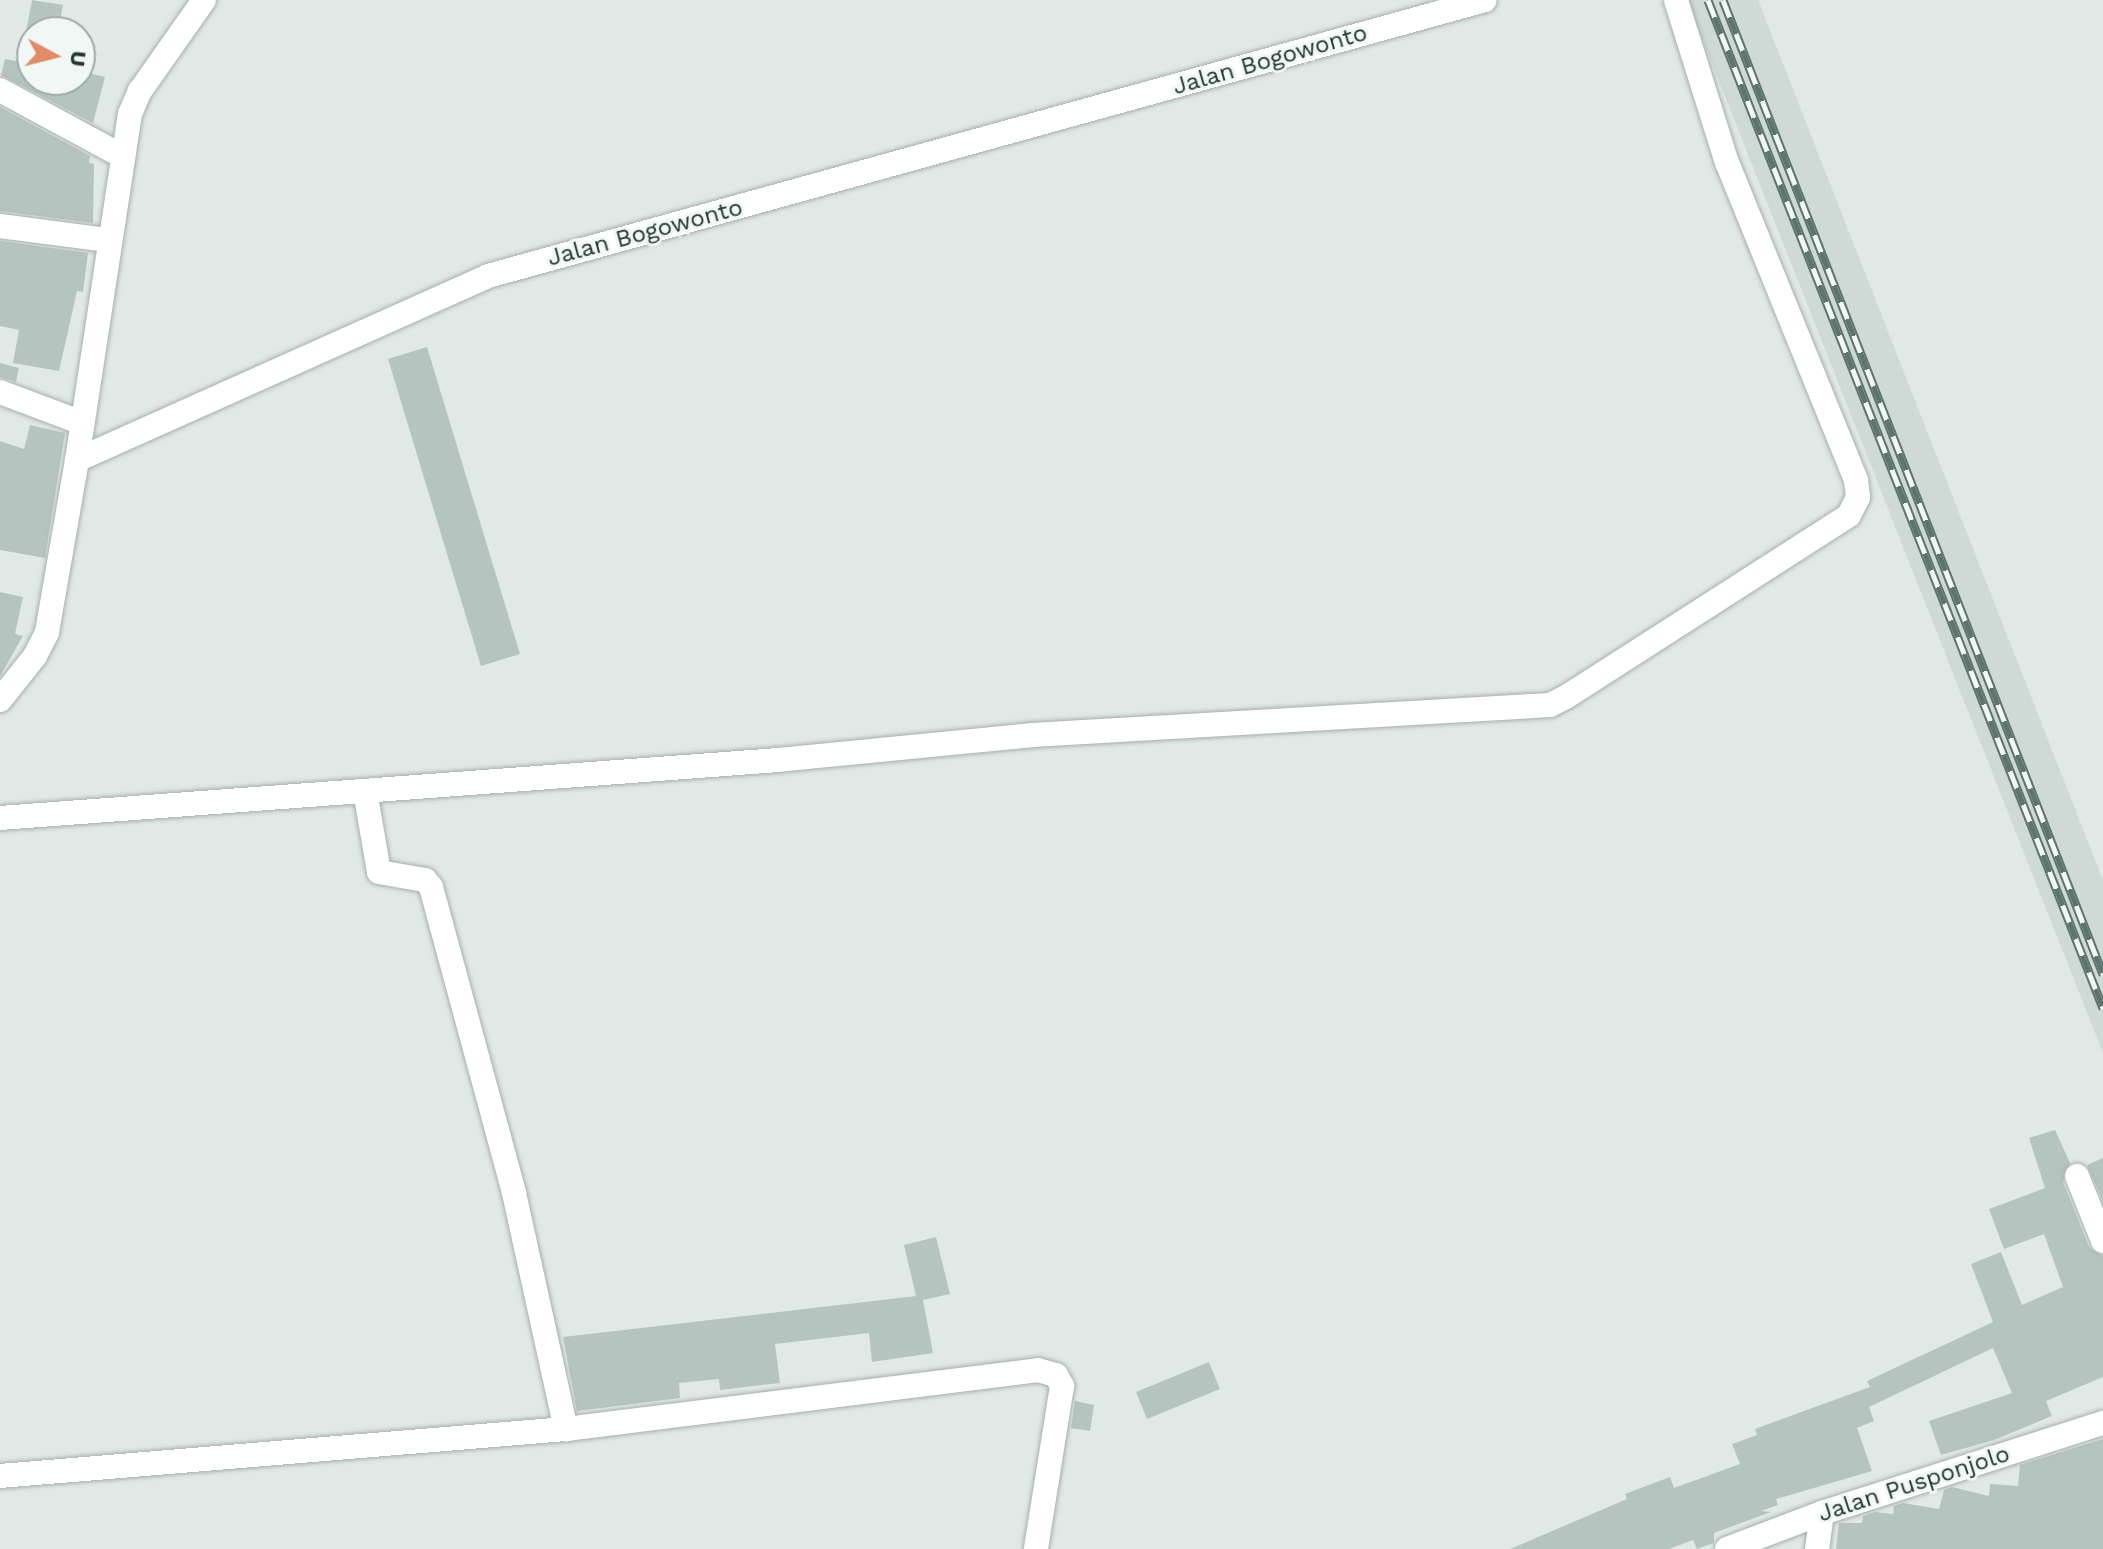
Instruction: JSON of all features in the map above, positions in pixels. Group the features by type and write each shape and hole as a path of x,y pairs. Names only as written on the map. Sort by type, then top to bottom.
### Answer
{"street":[{"path":"0,700 35,656 47,632 77,460 120,155 140,91 204,0"},
{"name":"Jalan Bogowonto","path":"77,460 488,276 1485,0"},
{"path":"0,818 1032,735 1550,705 1849,515 1858,497 1856,480 1727,163 1676,0"},
{"path":"0,90 120,155"},
{"path":"0,226 108,240"},
{"path":"0,392 82,423"},
{"path":"365,791 379,872 425,880 431,887 514,1193 566,1429"},
{"path":"2077,1176 2103,1241"},
{"path":"0,1476 566,1429 1050,1372 1059,1377 1061,1393 1036,1549"},
{"name":"Jalan Pusponjolo","path":"1727,1549 1822,1513 2103,1423"},
{"path":"1817,1549 1822,1513"}],"shaded area":[{"path":"1687,0 1758,0 2103,880 2103,1053"}],"building":[{"path":"32,0 63,5 61,16 29,16"},
{"path":"5,59 16,61 16,83 1,75"},
{"path":"96,75 105,77 93,123 41,96 96,96"},
{"path":"0,107 90,156 89,163 94,164 93,223 0,211"},
{"path":"0,241 88,253 83,292 77,291 59,371 13,363 19,330 0,326"},
{"path":"427,347 520,654 481,666 388,359"},
{"path":"0,363 19,368 16,382 0,377"},
{"path":"30,425 65,433 45,558 0,550 0,441 24,449"},
{"path":"0,592 23,597 15,634 23,636 0,676"},
{"path":"2055,1130 2070,1163 2063,1182 2089,1247 2103,1256 2103,1377 2046,1401 2052,1416 1994,1440 1941,1455 1929,1421 2012,1393 1993,1348 1869,1407 1874,1421 1857,1428 1872,1471 1776,1499 1778,1505 1761,1511 1771,1512 1714,1533 1714,1543 1697,1549 1693,1540 1669,1549 1510,1549 1627,1499 1625,1494 1670,1477 1674,1488 1740,1464 1732,1444 1757,1435 1755,1429 1870,1387 1867,1381 1993,1322 1971,1264 2001,1252 2022,1305 2063,1287 2044,1234 2004,1249 1989,1209 2045,1188 2029,1138"},
{"path":"2103,1158 2103,1201 2087,1165"},
{"path":"936,1237 950,1294 923,1300 933,1353 872,1362 869,1333 775,1344 780,1383 720,1390 719,1379 679,1383 680,1398 577,1411 563,1337 916,1296 904,1245"},
{"path":"1209,1362 1220,1389 1147,1419 1136,1392"},
{"path":"1075,1401 1094,1405 1090,1431 1071,1428"},
{"path":"2103,1439 2103,1549 1836,1549 1839,1523 1862,1523 1863,1516 1875,1512 1893,1514 1894,1506 1903,1503 1939,1509 1944,1490 1952,1487 1989,1496 1990,1484 2018,1486 2020,1465"}],"railway":[{"path":"1708,0 2103,1008"},
{"path":"1723,0 2103,974"}]}
